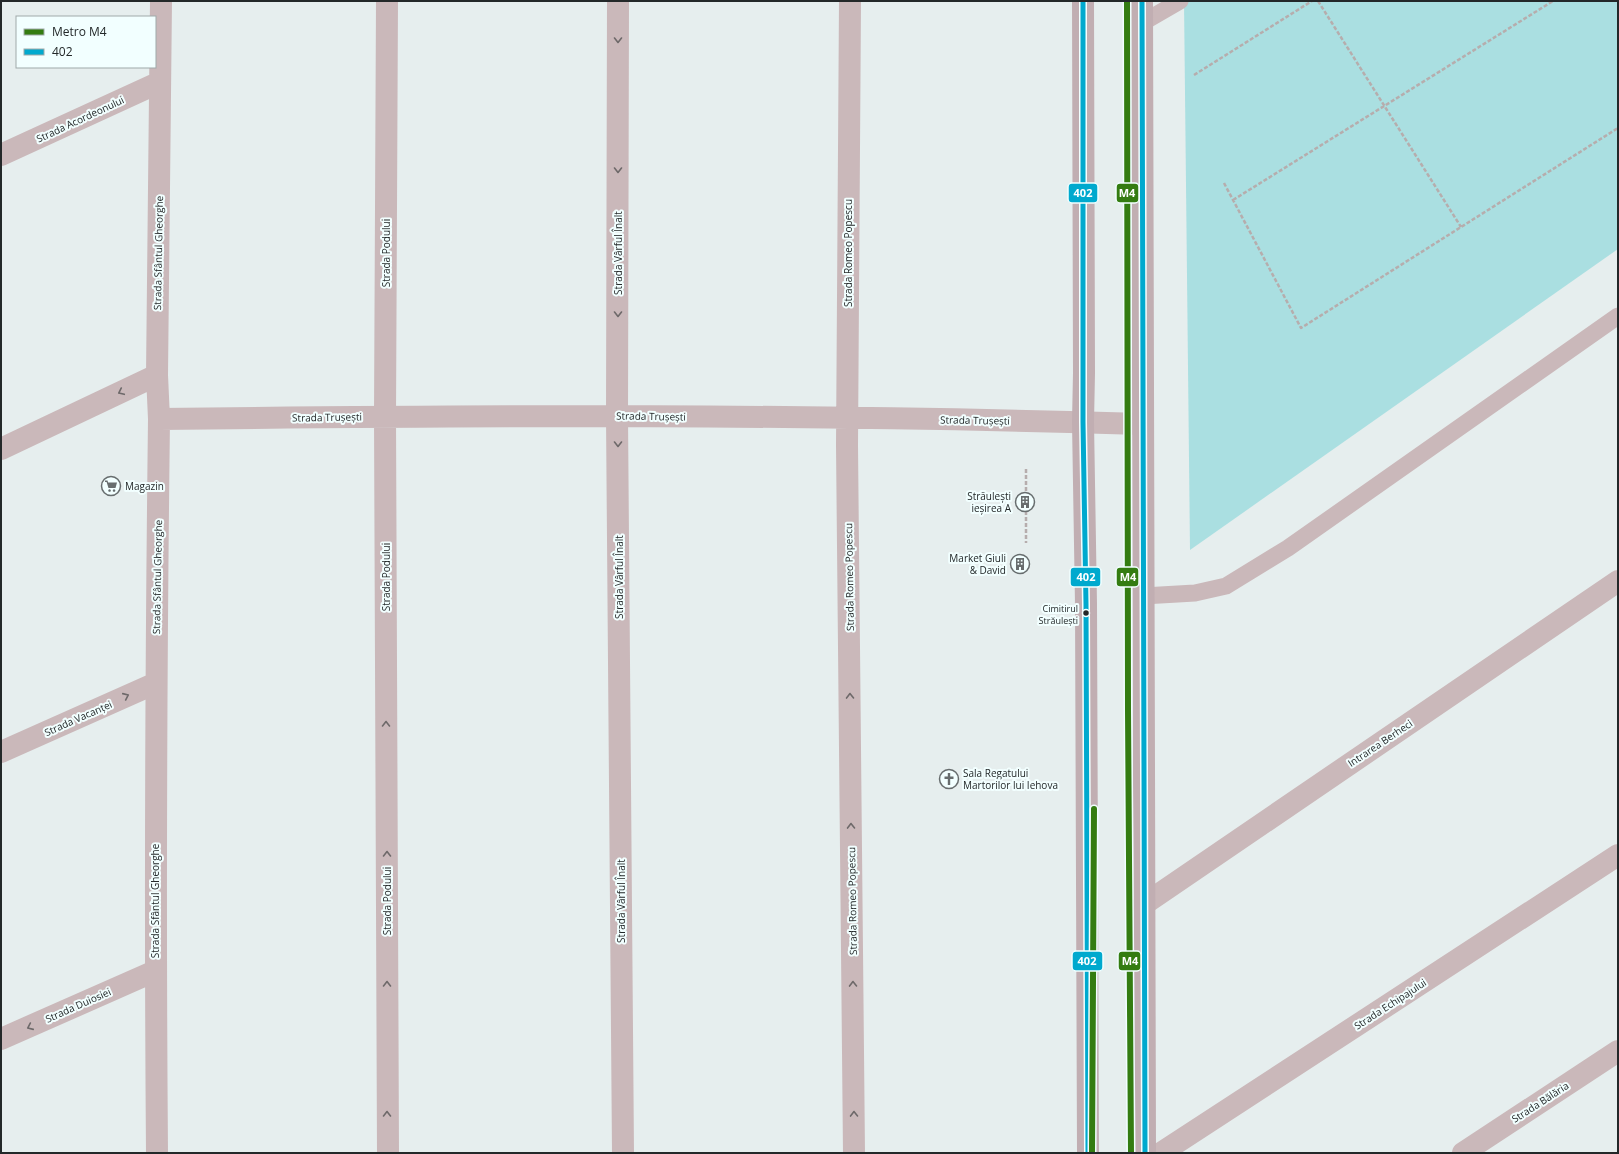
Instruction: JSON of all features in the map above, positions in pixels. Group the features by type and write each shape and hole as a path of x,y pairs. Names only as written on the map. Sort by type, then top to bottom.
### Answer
{"main road":[{"path":"1083,1 1083,422 1086,620 1088,1153"},
{"path":"1142,1 1143,905 1145,1153"}],"street":[{"name":"Strada Sfântul Gheorghe","path":"157,1153 155,971 159,419 157,375 161,1"},
{"name":"Strada Podului","path":"387,1 385,416 388,1153"},
{"name":"Strada Vârful Înalt","path":"618,1 617,416 623,1153"},
{"name":"Strada Romeo Popescu","path":"850,1 847,418 854,1153"},
{"name":"Strada Acordeonului","path":"1,155 160,82"},
{"path":"1,449 157,375"},
{"name":"Strada Trușești","path":"159,419 385,416 617,416 847,418 1142,424"},
{"name":"Intrarea Berheci","path":"1143,905 1618,581"},
{"name":"Strada Vacanței","path":"1,752 156,683"},
{"name":"Strada Echipajului","path":"1161,1153 1618,855"},
{"name":"Strada Duiosiei","path":"1,1039 155,971"},
{"name":"Strada Bălăria","path":"1463,1153 1618,1051"}],"lane":[{"path":"1142,24 1180,1"},
{"path":"1143,596 1195,593 1226,586 1288,548 1618,316"}],"path":[{"path":"1194,75 1312,1"},
{"path":"1318,1 1461,227"},
{"path":"1233,200 1553,1"},
{"path":"1224,183 1301,328 1618,128"},
{"path":"1026,469 1026,543"}],"shaded area":[{"path":"1184,1 1618,1 1618,249 1190,550"}],"metro line":[{"name":"M4","path":"1127,1 1128,710 1131,1153"},
{"name":"M4","path":"1092,1153 1094,809"}],"transit line":[{"name":"402","path":"1083,1 1083,422 1086,604 1088,1153"},
{"name":"402","path":"1142,1 1145,1153"}],"place":[{"name":"Magazin","path":"111,486"},
{"name":"Străulești ieșirea A","path":"1025,502"},
{"name":"Market Giuli & David","path":"1020,564"},
{"name":"Cimitirul Străulești","path":"1086,613"},
{"name":"Sala Regatului Martorilor lui Iehova","path":"949,779"}]}
